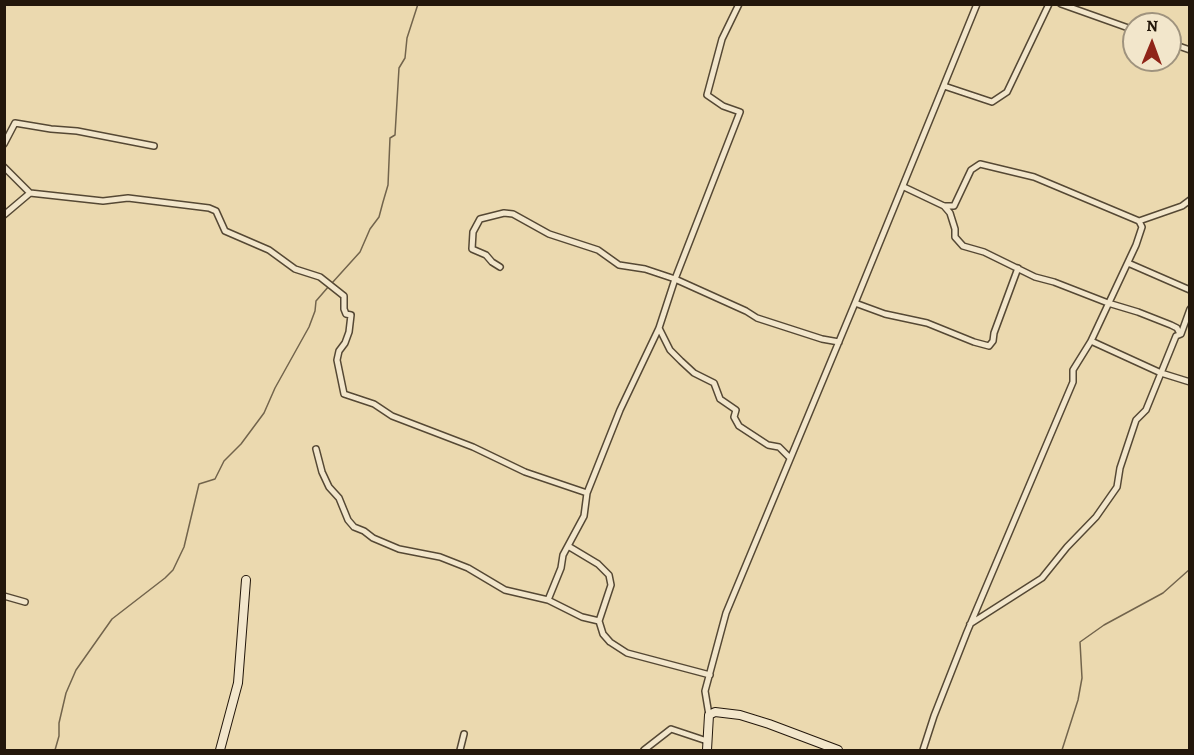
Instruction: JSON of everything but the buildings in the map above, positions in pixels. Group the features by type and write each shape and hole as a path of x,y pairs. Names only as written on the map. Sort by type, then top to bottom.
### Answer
{"street":[{"path":"548,600 568,546 584,516 587,492 620,410 659,328 675,279 740,112 723,106 707,96 722,39 739,4"},
{"path":"707,750 709,715 705,691 726,613 904,187 977,4"},
{"path":"944,86 992,102 1007,92 1049,4"},
{"path":"1061,4 1122,26"},
{"path":"4,144 15,123 78,131 154,146"},
{"path":"944,206 954,206 971,170 980,164 1034,177 1140,221 1182,206 1190,200"},
{"path":"4,167 30,193 103,201 128,198 209,208 216,212 225,231 269,250 296,269 320,277 344,296 344,309 346,314 351,315 349,332 337,360 344,394 374,404 392,417 473,447 525,472 587,492"},
{"path":"904,187 944,206 950,213 955,237 963,246 984,252 1035,277 1171,325 1177,328 1180,334"},
{"path":"4,215 30,193"},
{"path":"500,267 486,255 472,249 473,232 480,219 504,213 513,214 549,234 598,250 619,265 645,269 675,279 757,318 839,342"},
{"path":"923,750 970,624 1073,382 1073,370 1091,341 1128,263 1142,227 1140,221"},
{"path":"1128,263 1190,290"},
{"path":"855,303 885,314 927,323 989,346 993,341 1018,268"},
{"path":"970,624 1042,578 1067,547 1096,517 1117,487 1120,468 1136,420 1146,410 1176,336 1180,334 1190,309"},
{"path":"659,328 670,350 694,373 714,383 720,399 736,410 734,417 738,426 768,445 779,447 790,458"},
{"path":"1091,341 1161,373 1190,382"},
{"path":"316,449 329,487 339,498 348,520 354,527 399,549 440,557 468,568 505,590 548,600 590,620 599,621"},
{"path":"568,546 598,564 609,575 611,585 599,621 603,634 610,642 627,653 710,675"},
{"path":"220,750 238,683 246,579"},
{"path":"4,596 25,602"},
{"path":"709,715 715,712 740,715 838,750"},
{"path":"644,750 671,729 707,741"},
{"path":"460,750 464,734"}],"waterway":[{"path":"332,283 360,252 370,229 379,217 388,185 390,138 395,135 399,68 405,58 407,38 418,4"},
{"path":"55,750 66,693 76,670 112,619 173,570 184,547 199,484 215,479 224,461 241,444 264,413 275,388 309,327 316,301 329,286"},
{"path":"1062,750 1078,700 1082,678 1080,642 1104,625 1163,593 1190,569"}]}
